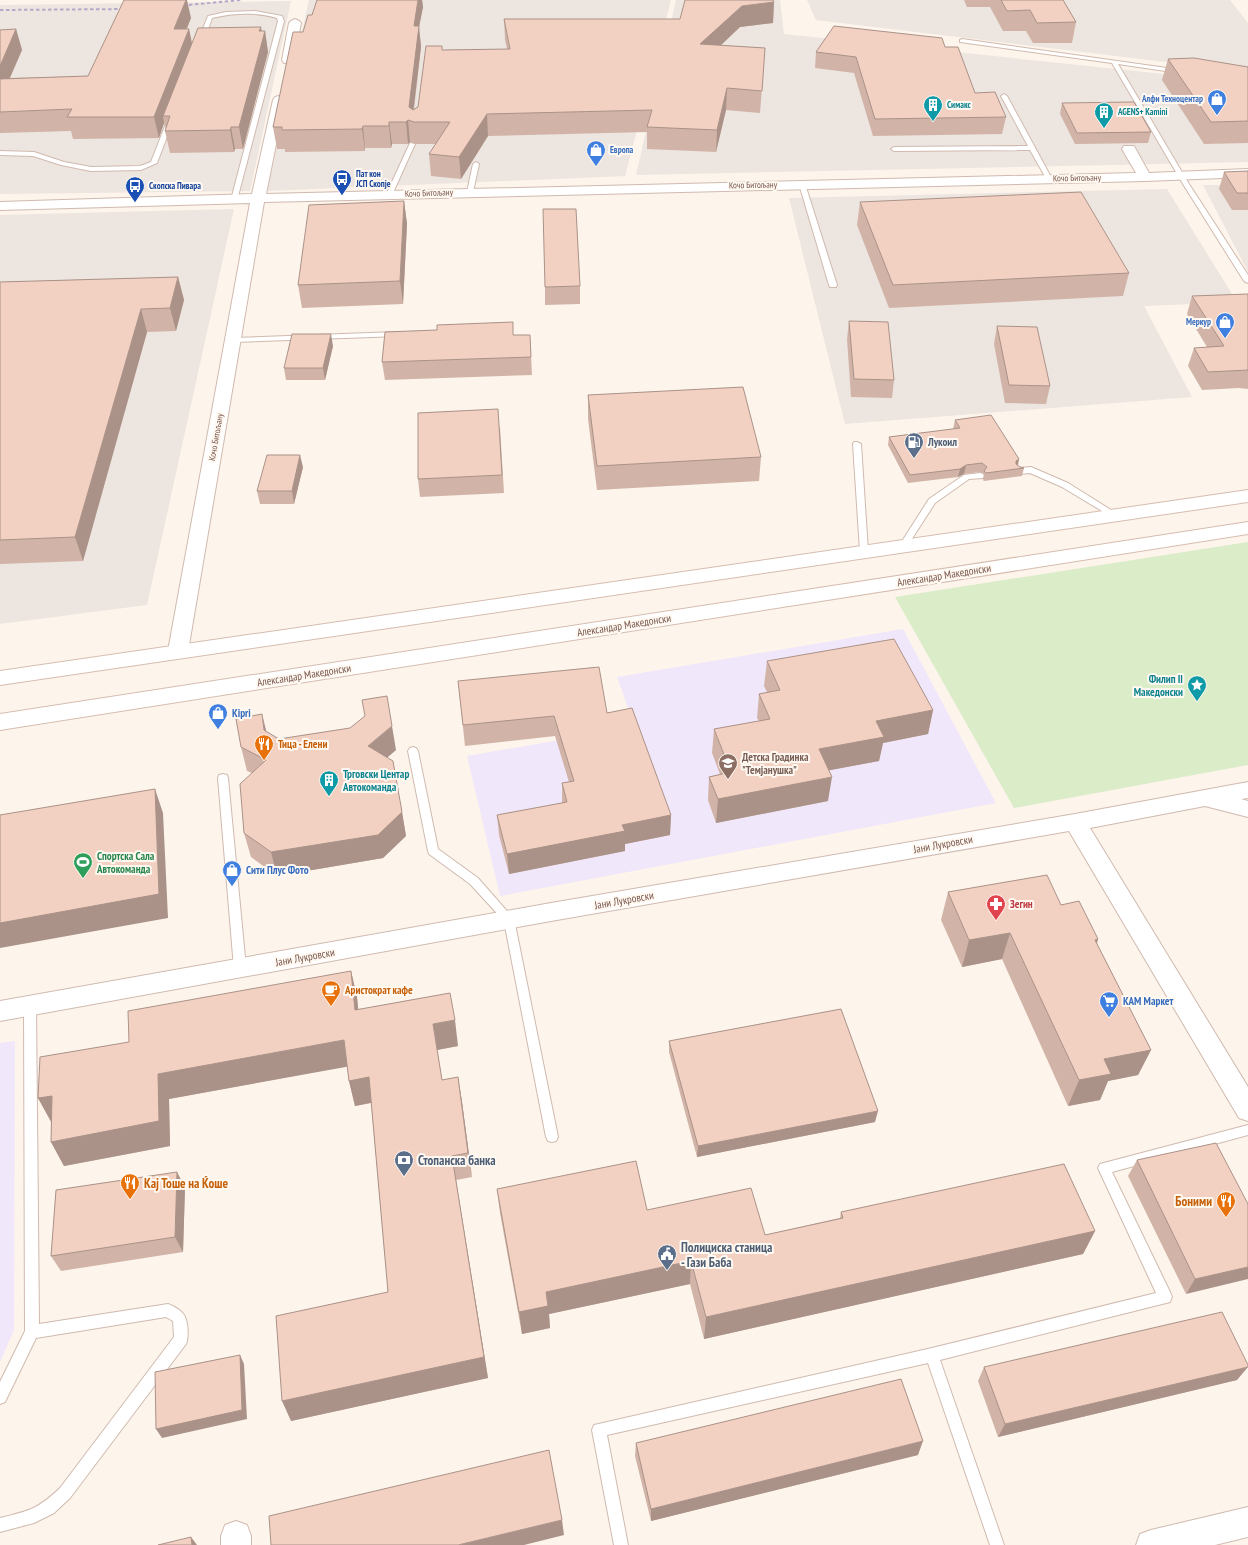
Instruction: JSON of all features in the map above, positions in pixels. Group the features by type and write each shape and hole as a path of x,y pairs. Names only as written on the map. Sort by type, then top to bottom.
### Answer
{"street":[{"path":"284,76 296,23"},
{"name":"Кочо Битољану","path":"178,651 258,199 281,91"},
{"path":"1129,150 1144,177"},
{"name":"Кочо Битољану","path":"0,206 470,192 1144,177 1248,173"},
{"path":"0,678 1248,496"},
{"name":"Александар Македонски","path":"0,722 1248,528"},
{"name":"Јани Лукровски","path":"0,1010 509,919 1075,822 1248,790"},
{"path":"1202,798 1248,809"},
{"path":"1075,822 1248,1110"},
{"path":"1151,1545 1248,1522"}],"lane":[{"path":"199,47 210,17 221,14 272,14 280,17 281,21 234,200"},
{"path":"962,41 1185,72"},
{"path":"1114,62 1181,176 1248,281"},
{"path":"1004,96 1049,179"},
{"path":"0,153 34,154 63,164 91,169 141,168 154,163 173,112"},
{"path":"389,195 412,144"},
{"path":"894,149 1032,148"},
{"path":"470,192 476,164"},
{"path":"802,184 833,285"},
{"path":"234,340 407,333"},
{"path":"857,444 864,551"},
{"path":"1019,471 1031,470 1065,486 1115,515"},
{"path":"902,546 932,501 966,477 980,476"},
{"path":"413,751 433,851 474,881 509,919 552,1137"},
{"path":"223,778 240,968"},
{"path":"0,1397 32,1332 30,1005"},
{"path":"621,1545 599,1430 932,1355 1165,1297 1104,1168 1248,1130"},
{"path":"0,1525 29,1518 49,1508 65,1493 181,1339 179,1318 168,1310 32,1332"},
{"path":"932,1355 997,1545"}],"shaded area":[{"path":"309,0 671,0 625,176 267,191"},
{"path":"676,0 780,0 784,34 1193,77 1248,87 1248,162 636,175"},
{"path":"807,0 1230,0 1248,23 1248,72 816,20"},
{"path":"291,1 250,191 0,194 0,5"},
{"path":"1203,185 1248,185 1248,272"},
{"path":"1167,189 1237,302 1144,306 1192,397 845,424 789,198"},
{"path":"234,209 147,605 0,624 0,215"},
{"name":"Детска Градинка \"Темјанушка\"","path":"903,629 996,803 500,896 467,756 635,727 617,677"},
{"path":"15,1041 14,1330 0,1362 0,1043"}],"green space":[{"path":"1248,542 1248,765 1014,808 895,597"}],"building":[{"path":"124,0 186,0 174,29 189,29 154,117 67,117 72,109 0,112 0,79 88,76"},
{"path":"317,0 418,0 414,26 419,26 409,107 413,110 418,107 426,46 442,46 442,50 510,49 504,19 680,19 685,0 773,0 774,2 742,6 700,44 765,48 762,91 727,88 717,130 647,127 652,110 487,114 459,157 429,154 450,122 414,122 408,120 406,122 389,122 389,126 363,126 362,129 282,130 282,127 273,127 293,32 303,32 308,15 312,15"},
{"path":"1001,0 1063,0 1076,22 1037,23 1030,10 1007,11"},
{"path":"834,26 942,38 945,47 958,47 975,93 995,92 1006,117 875,119 856,57 816,52"},
{"path":"261,27 259,31 265,31 239,127 231,127 230,130 165,131 170,116 163,116 198,28"},
{"path":"16,29 0,66 0,30"},
{"path":"1194,58 1248,67 1248,121 1211,122 1168,59"},
{"path":"1134,102 1151,132 1077,133 1062,103"},
{"path":"1248,171 1248,193 1237,193 1224,172"},
{"path":"1081,192 1129,273 893,285 860,202"},
{"path":"404,201 400,281 298,285 309,205"},
{"path":"543,209 576,209 580,286 545,287"},
{"path":"178,277 170,308 141,309 75,537 0,540 0,282"},
{"path":"1248,294 1248,370 1208,372 1194,348 1224,346 1192,296"},
{"path":"849,321 888,322 894,380 854,379"},
{"path":"513,322 513,335 530,335 531,357 382,362 385,332 437,330 437,325"},
{"path":"997,326 1037,327 1050,386 1009,385"},
{"path":"292,334 331,334 323,368 284,368"},
{"path":"743,387 761,457 597,466 588,395"},
{"path":"498,409 502,475 418,479 418,413"},
{"path":"991,415 1019,459 1016,461 1016,464 1024,468 986,473 984,471 987,467 982,463 966,465 960,469 910,475 889,437 960,428 955,420"},
{"path":"267,455 300,455 292,491 257,491"},
{"path":"894,639 933,710 876,721 884,737 819,749 832,777 718,799 709,777 731,772 714,729 770,719 759,694 780,690 767,661"},
{"path":"599,667 607,713 632,708 671,815 622,825 625,831 507,854 497,815 567,802 562,783 574,781 554,716 463,725 458,681"},
{"name":"Трговски Центар Автокоманда","path":"387,696 392,726 368,746 393,761 402,812 378,835 271,852 244,833 240,784 266,760 241,747 236,719 262,714 264,730 279,739 350,728 365,716 362,700"},
{"name":"Спортска Сала Автокоманда","path":"155,789 159,894 0,923 0,815"},
{"path":"1047,875 1061,905 1079,901 1098,939 1095,940 1151,1050 1104,1059 1111,1074 1079,1080 1010,933 969,940 948,892"},
{"path":"351,971 355,1010 450,993 455,1020 433,1024 442,1080 458,1077 468,1153 452,1156 484,1357 282,1401 276,1316 388,1292 369,1077 349,1081 344,1040 158,1074 159,1121 51,1142 52,1096 38,1098 40,1057 129,1042 128,1011"},
{"path":"841,1009 878,1111 698,1146 669,1041"},
{"path":"1216,1143 1248,1204 1248,1267 1195,1279 1137,1160"},
{"path":"636,1161 647,1210 751,1188 765,1235 843,1218 841,1212 1064,1164 1095,1231 706,1317 691,1261 546,1292 548,1306 519,1312 497,1189"},
{"path":"177,1172 175,1237 51,1256 56,1190"},
{"path":"1222,1312 1248,1367 1005,1424 984,1367"},
{"path":"240,1355 242,1410 156,1429 155,1372"},
{"path":"901,1379 923,1441 651,1509 636,1443"},
{"path":"549,1450 562,1520 458,1545 271,1545 269,1516"},
{"path":"191,1537 192,1545 158,1545"}],"railway":[{"path":"177,6 241,0"},
{"path":"0,10 130,9"}],"place":[{"name":"Алфи Техноцентар","path":"1217,116"},
{"name":"Симакс","path":"933,122"},
{"name":"AGENS+ Kamini","path":"1104,129"},
{"name":"Европа","path":"596,167"},
{"name":"Пат кон ЈСП Скопје","path":"342,196"},
{"name":"Скопска Пивара","path":"135,203"},
{"name":"Меркур","path":"1225,339"},
{"name":"Лукоил","path":"914,459"},
{"name":"Филип II Македонски","path":"1197,702"},
{"name":"Kipri","path":"218,730"},
{"name":"Тица - Елени","path":"264,761"},
{"name":"Детска Градинка \"Темјанушка\"","path":"728,780"},
{"name":"Трговски Центар Автокоманда","path":"329,797"},
{"name":"Спортска Сала Автокоманда","path":"83,879"},
{"name":"Сити Плус Фото","path":"232,887"},
{"name":"Зегин","path":"996,921"},
{"name":"Аристократ кафе","path":"331,1007"},
{"name":"КАМ Маркет","path":"1109,1018"},
{"name":"Стопанска банка","path":"404,1177"},
{"name":"Кај Тоше на Ќоше","path":"130,1200"},
{"name":"Боними","path":"1226,1218"},
{"name":"Полициска станица - Гази Баба","path":"667,1271"}]}
